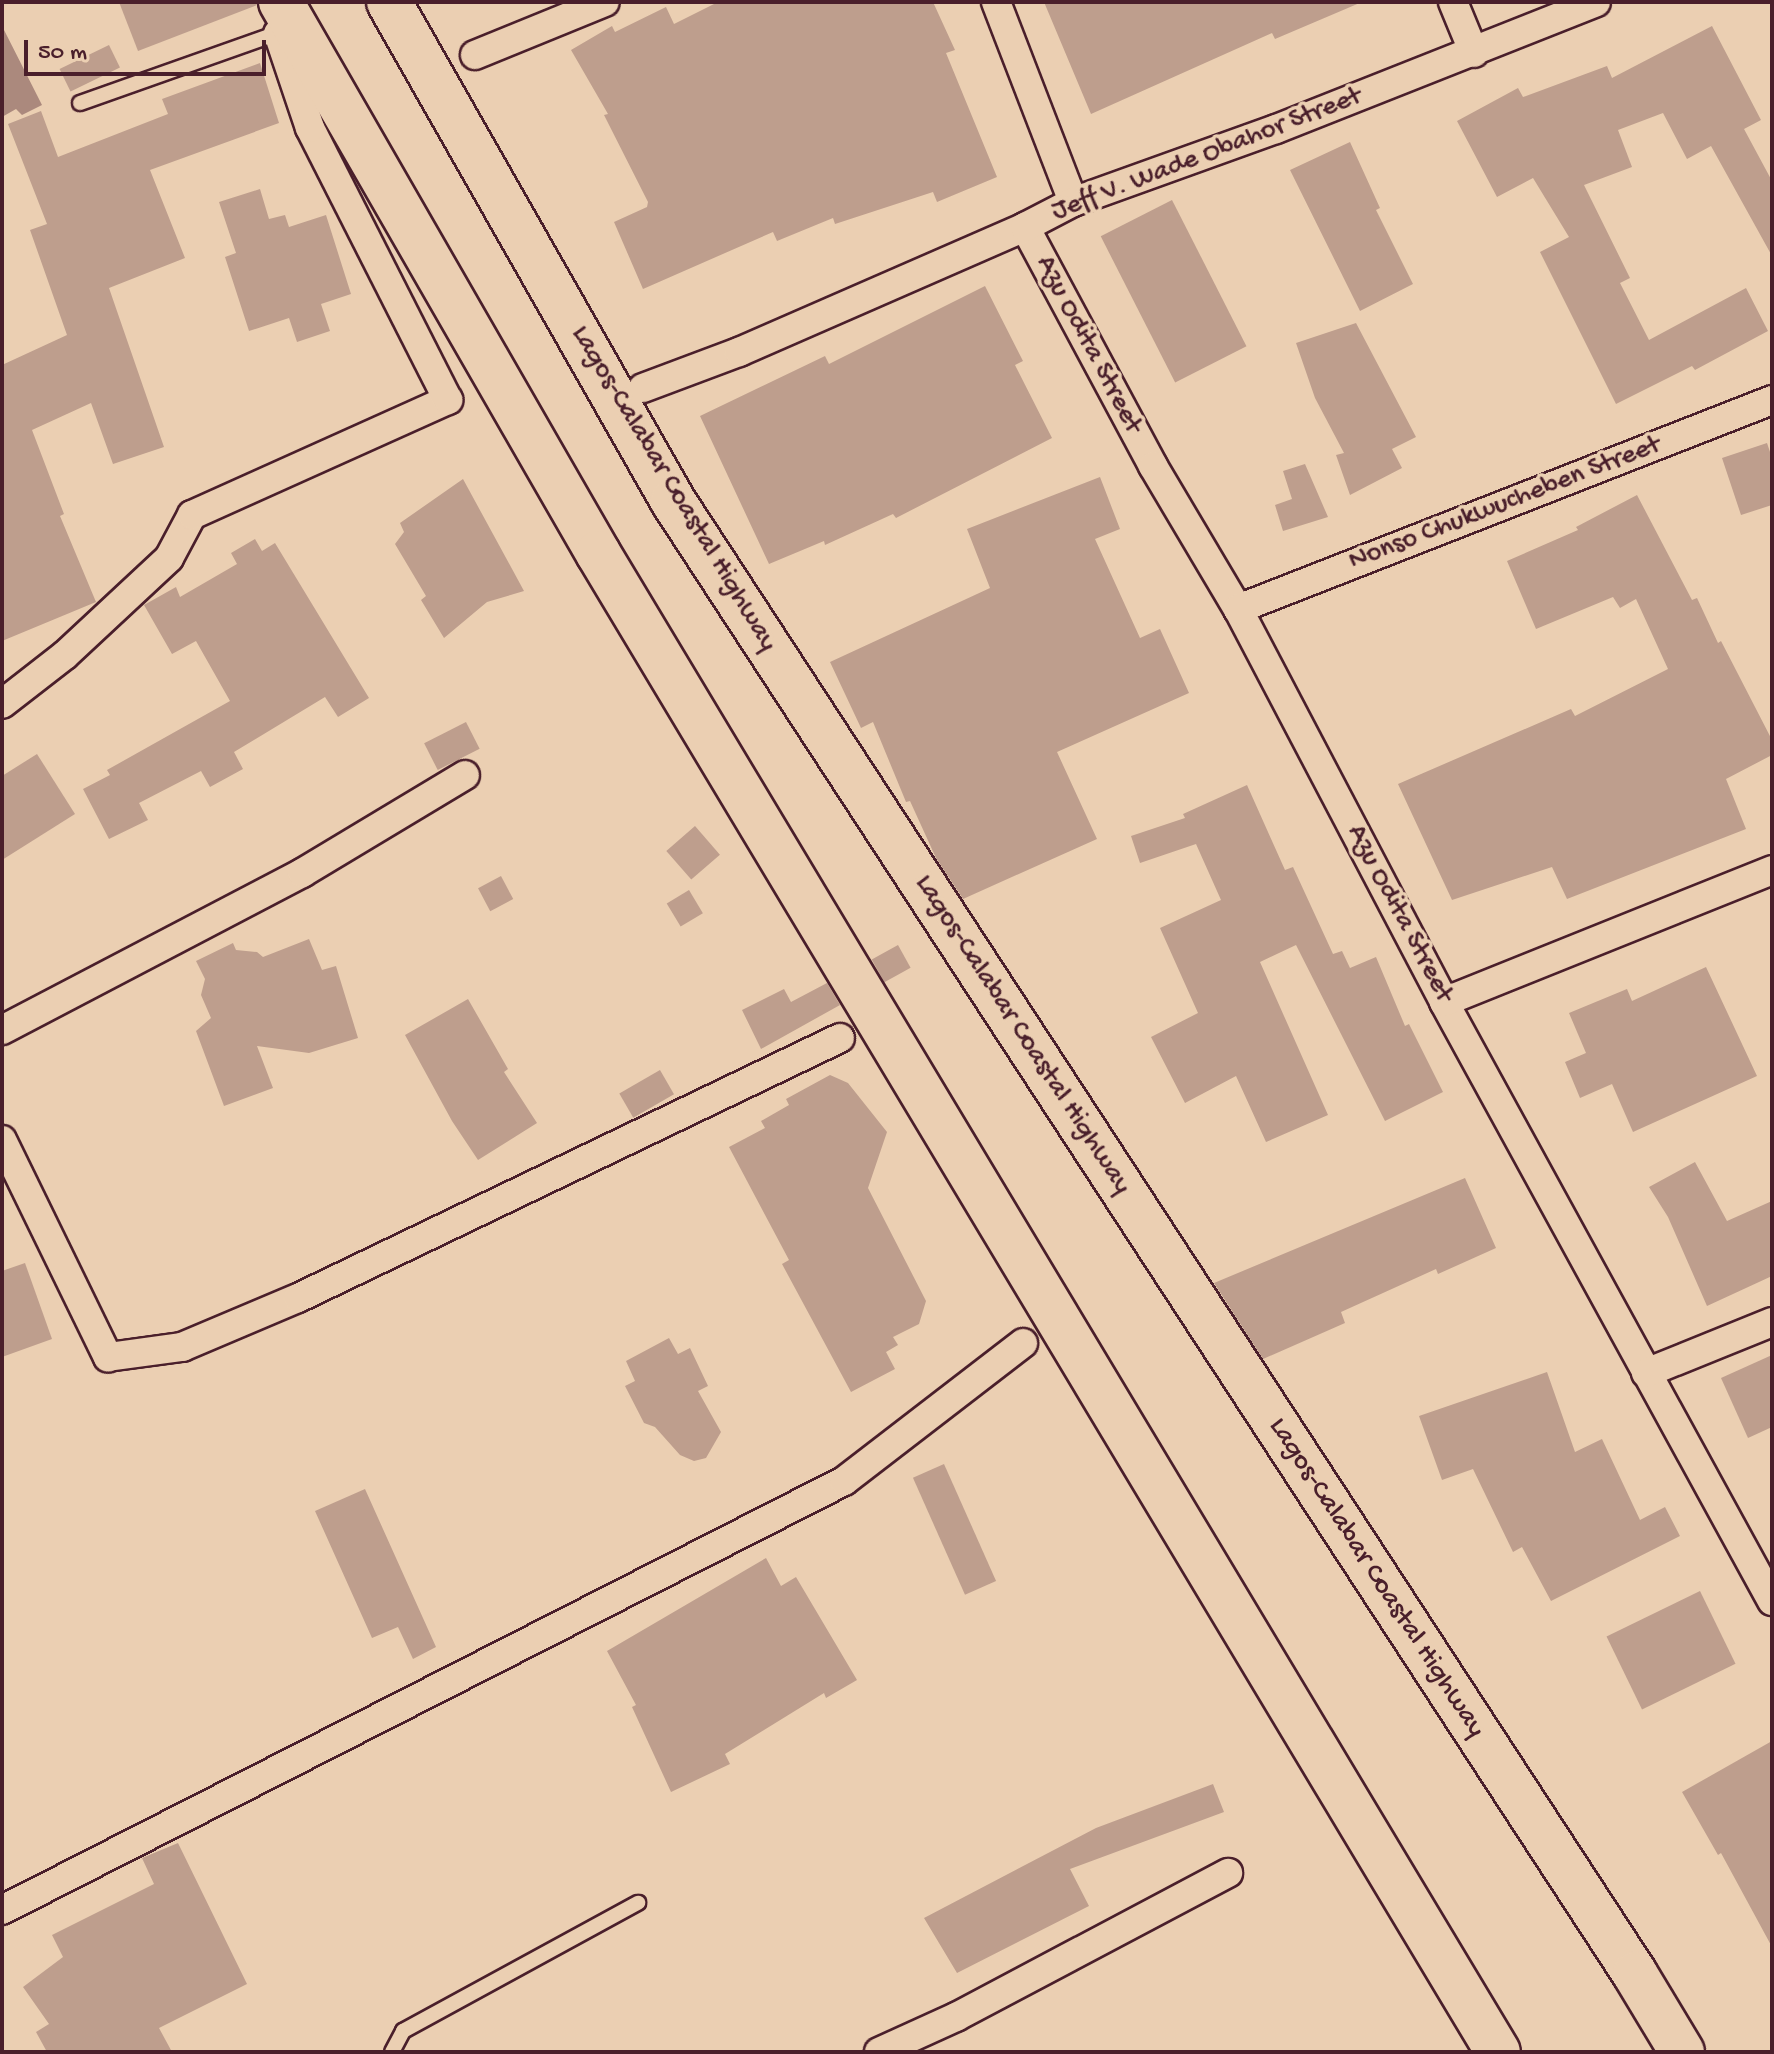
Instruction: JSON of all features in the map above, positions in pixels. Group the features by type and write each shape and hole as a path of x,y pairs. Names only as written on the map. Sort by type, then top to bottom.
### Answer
{"highway":[{"name":"Lagos-Calabar Coastal Highway","path":"389,2 673,501 1618,1947 1682,2052"},
{"path":"279,18 1498,2052"}],"street":[{"path":"475,55 605,2"},
{"path":"996,2 1073,202"},
{"path":"1453,2 1474,53"},
{"name":"Jeff V. Wade Obahor Street","path":"643,388 739,352 1025,227 1073,202 1474,53 1596,2"},
{"path":"2,704 65,655 146,581 169,558 192,515 448,400 310,128 279,18"},
{"name":"Azu Odita Street","path":"1025,227 1153,466 1238,609 1444,1002 1772,1601"},
{"name":"Nonso Chukwucheben Street","path":"1238,609 1772,400"},
{"path":"2,1030 302,873 465,775"},
{"path":"1444,1002 1772,870"},
{"path":"2,1140 108,1357 182,1347 298,1298 840,1038"},
{"path":"1646,1373 1772,1322"},
{"path":"2,1910 844,1481 1023,1343"},
{"path":"879,2052 956,2017 1228,1873"}],"lane":[{"path":"80,103 279,18"},
{"path":"392,2052 403,2031 638,1903"}],"shaded area":[{"path":"2,26 42,105 22,115 16,109 2,117"}],"building":[{"path":"119,2 256,2 257,5 138,51"},
{"path":"718,2 933,2 955,50 946,53 997,177 937,202 933,192 835,224 833,218 777,241 773,232 643,289 614,222 647,207 648,202 604,115 608,114 571,50 612,26 615,32 666,7 674,24"},
{"path":"1044,2 1362,2 1275,39 1272,33 1091,114"},
{"path":"1712,26 1761,120 1744,129 1772,181 1772,256 1711,146 1687,159 1663,113 1618,130 1632,167 1584,185 1630,278 1620,283 1649,340 1746,288 1768,331 1695,370 1692,366 1616,404 1540,252 1569,237 1533,178 1497,197 1457,121 1518,88 1523,97 1607,66 1612,78"},
{"path":"109,45 120,67 71,92 60,69"},
{"path":"260,63 279,123 150,170 185,258 109,288 164,447 113,464 91,403 32,430 64,514 60,516 96,602 2,641 2,365 67,335 30,230 47,224 8,124 41,111 58,157 168,114 162,99"},
{"path":"1350,142 1380,208 1376,210 1413,284 1360,311 1290,170"},
{"path":"260,189 269,219 285,215 289,227 326,215 351,294 321,304 330,331 297,342 289,318 249,331 225,257 236,253 219,202"},
{"path":"1172,200 1246,346 1175,382 1101,236"},
{"path":"985,286 1023,361 1015,365 1052,438 896,518 893,514 825,545 824,541 769,564 700,416 825,356 829,364"},
{"path":"1356,323 1416,437 1392,449 1402,468 1350,495 1336,455 1344,453 1315,398 1296,343"},
{"path":"1767,443 1772,458 1772,505 1741,515 1722,458"},
{"path":"1305,464 1328,517 1283,531 1275,505 1292,499 1283,471"},
{"path":"1100,477 1120,529 1095,539 1140,638 1160,629 1189,693 1057,752 1097,839 963,899 936,858 910,801 906,802 873,722 861,728 830,662 990,588 967,529"},
{"path":"463,479 524,591 487,602 444,638 421,600 426,596 395,544 404,532 400,523"},
{"path":"1637,495 1692,600 1697,598 1718,643 1721,641 1772,740 1772,755 1726,779 1746,829 1567,899 1552,867 1452,900 1398,784 1571,709 1575,716 1668,669 1636,599 1620,608 1613,597 1536,629 1507,561 1578,530 1576,527"},
{"path":"255,539 262,551 275,543 369,698 338,717 325,697 234,752 243,769 210,787 201,771 139,803 148,820 109,839 83,789 110,775 107,770 230,701 196,641 172,654 144,605 176,587 180,597 237,564 231,553"},
{"path":"466,722 480,749 438,770 424,743"},
{"path":"37,754 75,814 2,860 2,776"},
{"path":"1247,785 1285,870 1293,867 1333,954 1342,951 1350,968 1376,957 1405,1026 1409,1024 1443,1092 1385,1121 1296,945 1260,962 1328,1115 1266,1142 1236,1076 1185,1103 1151,1037 1198,1013 1160,928 1221,900 1196,844 1140,863 1131,836 1185,818 1183,814"},
{"path":"695,826 720,855 691,880 666,851"},
{"path":"501,876 513,899 490,911 478,888"},
{"path":"689,890 703,913 681,927 667,903"},
{"path":"309,939 322,970 336,966 358,1038 309,1053 257,1046 273,1088 224,1106 196,1031 211,1018 201,995 205,979 196,961 233,943 236,950 257,952 263,957"},
{"path":"898,945 911,968 884,982 872,960"},
{"path":"1706,967 1757,1076 1633,1132 1612,1084 1580,1098 1565,1062 1586,1053 1569,1013 1627,989 1632,1001"},
{"path":"827,983 840,1005 761,1049 742,1010 784,989 791,1002"},
{"path":"468,999 508,1069 504,1072 537,1123 478,1160 452,1121 405,1035"},
{"path":"660,1070 674,1094 633,1118 619,1094"},
{"path":"830,1075 848,1083 887,1132 868,1188 926,1301 919,1324 893,1337 898,1345 886,1352 895,1369 851,1392 782,1264 789,1260 729,1147 765,1128 761,1121 789,1105 786,1099"},
{"path":"1695,1162 1727,1221 1772,1201 1772,1276 1707,1306 1668,1217 1649,1187"},
{"path":"1465,1178 1496,1248 1438,1274 1436,1269 1341,1312 1345,1323 1263,1359 1214,1283"},
{"path":"25,1263 52,1339 2,1357 2,1271"},
{"path":"669,1338 678,1354 690,1348 708,1386 698,1391 721,1432 706,1458 694,1461 680,1455 655,1427 644,1423 625,1386 635,1381 626,1361"},
{"path":"1772,1355 1772,1427 1748,1438 1721,1378"},
{"path":"1547,1372 1575,1452 1602,1439 1640,1520 1665,1507 1680,1536 1551,1601 1522,1547 1513,1552 1473,1469 1442,1480 1419,1416"},
{"path":"944,1464 996,1581 965,1595 913,1478"},
{"path":"365,1489 436,1647 413,1659 398,1627 372,1638 315,1511"},
{"path":"766,1558 781,1586 796,1577 857,1680 826,1698 824,1693 725,1754 730,1764 671,1792 632,1707 636,1705 607,1651"},
{"path":"1700,1591 1736,1664 1642,1709 1607,1637"},
{"path":"1772,1741 1772,1947 1721,1853 1718,1855 1682,1792"},
{"path":"1213,1784 1224,1812 1070,1869 1089,1906 957,1973 924,1918 1096,1828"},
{"path":"178,1843 247,1984 159,2028 172,2052 47,2052 36,2032 49,2024 23,1987 63,1957 52,1935 154,1884 142,1858"}]}
